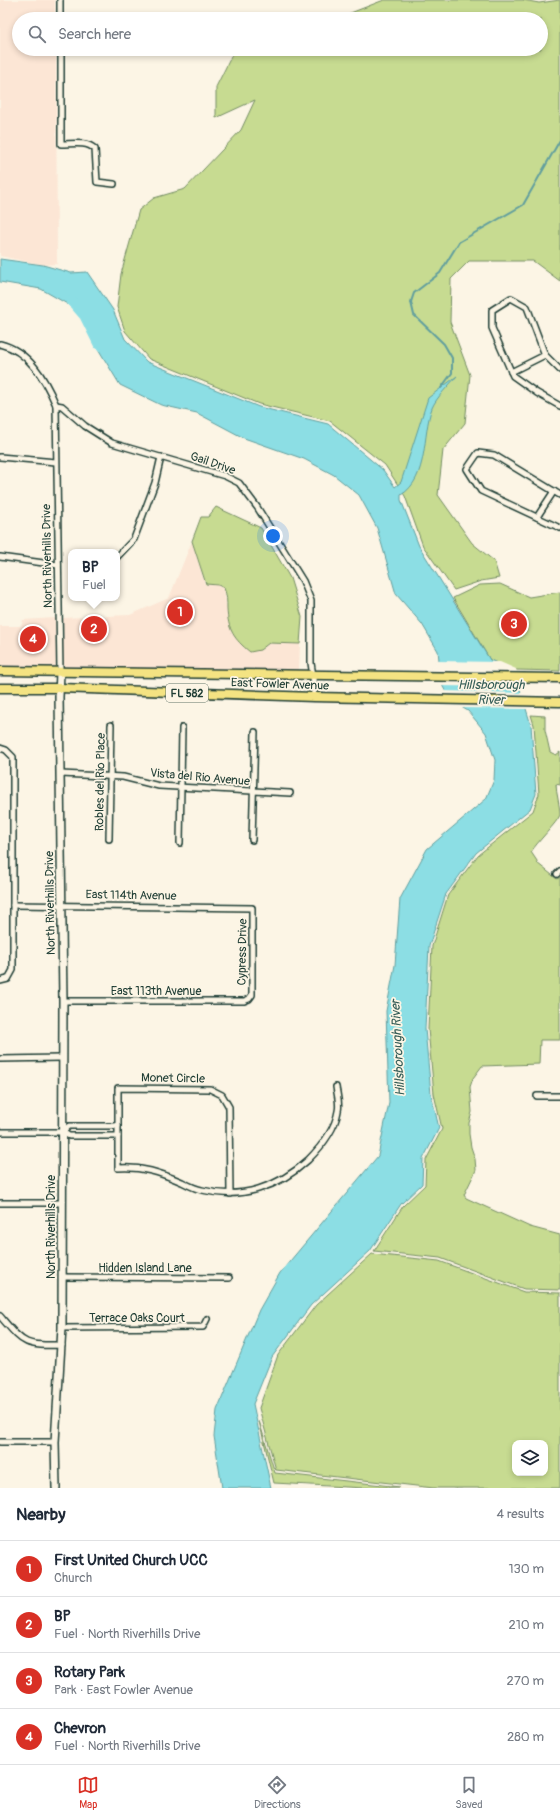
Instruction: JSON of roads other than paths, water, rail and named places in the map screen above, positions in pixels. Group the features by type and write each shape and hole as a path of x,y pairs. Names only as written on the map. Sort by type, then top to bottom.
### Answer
{"main road":[{"name":"East Fowler Avenue","path":"0,671 560,678"},
{"name":"East Fowler Avenue","path":"0,688 60,688 314,698 560,702"}],"street":[{"path":"60,0 60,12"},
{"path":"60,56 61,144 86,144 95,149 96,182 114,184"},
{"path":"560,370 545,355 527,307 511,298 492,310 492,328 513,376 537,393 560,406"},
{"name":"North Riverhills Drive","path":"0,344 12,347 29,361 46,382 56,404 63,1001 62,1345 55,1442 56,1488"},
{"path":"511,372 545,355"},
{"name":"Gail Drive","path":"56,404 62,406 85,426 112,443 225,476 240,483 301,576 311,601 311,663 314,698"},
{"path":"560,495 494,455 478,453 467,469 481,491 560,528"},
{"path":"0,457 56,462"},
{"path":"120,554 134,539 154,483 161,458"},
{"path":"537,517 554,491"},
{"path":"0,558 58,564"},
{"name":"Robles del Rio Place","path":"110,839 111,725"},
{"path":"180,843 182,728"},
{"path":"252,840 255,732"},
{"path":"0,748 6,750 13,757 13,970 8,979 0,981"},
{"name":"Vista del Rio Avenue","path":"61,774 110,775 129,778 149,784 181,788 290,793"},
{"name":"East 114th Avenue","path":"13,905 249,907"},
{"name":"Cypress Drive","path":"249,907 252,908 252,995 249,999"},
{"name":"East 113th Avenue","path":"63,1001 244,1001 249,999"},
{"path":"0,1059 62,1058"},
{"path":"230,1194 252,1192 286,1177 318,1151 330,1131 338,1110 336,1087"},
{"name":"Monet Circle","path":"118,1088 210,1088 222,1095 230,1107 230,1194 202,1190 162,1174 142,1168 118,1168 118,1126 118,1088"},
{"path":"537,1096 560,1096"},
{"path":"62,1132 69,1126 118,1126"},
{"path":"0,1132 62,1132 69,1136 118,1136"},
{"path":"0,1202 62,1203"},
{"name":"Hidden Island Lane","path":"62,1278 229,1278"},
{"path":"0,1316 20,1340 28,1344 62,1345"},
{"name":"Terrace Oaks Court","path":"62,1328 204,1327 207,1319"},
{"path":"0,1442 55,1442"}],"water":[{"name":"Hillsborough River","path":"0,259 43,265 71,273 87,272 113,310 125,339 147,362 259,407 328,424 383,470 395,487 401,482 428,398 457,376 432,408 420,467 416,478 410,487 401,495 401,500 419,546 490,660 514,670 531,725 536,794 530,809 476,853 446,894 429,946 425,1029 431,1094 439,1128 423,1159 422,1184 401,1204 370,1251 311,1305 272,1357 253,1404 271,1488 222,1488 214,1436 217,1410 259,1310 280,1273 378,1156 389,1103 386,1011 395,965 400,899 427,849 486,799 494,780 495,760 486,733 468,711 451,701 433,669 439,660 438,651 422,624 396,594 377,528 359,495 334,475 304,459 244,438 197,413 161,405 120,385 94,342 90,317 41,289 0,282"}],"waterway":[{"path":"441,388 452,373 452,358 444,344 414,315 411,302 414,293 440,273 459,242 523,205 560,140"},
{"name":"Hillsborough River","path":"72,301 85,316 99,344"}],"place":[{"name":"First United Church UCC","path":"180,612"},
{"name":"Rotary Park","path":"514,624"},
{"name":"BP","path":"94,629"},
{"name":"Chevron","path":"33,639"}]}
